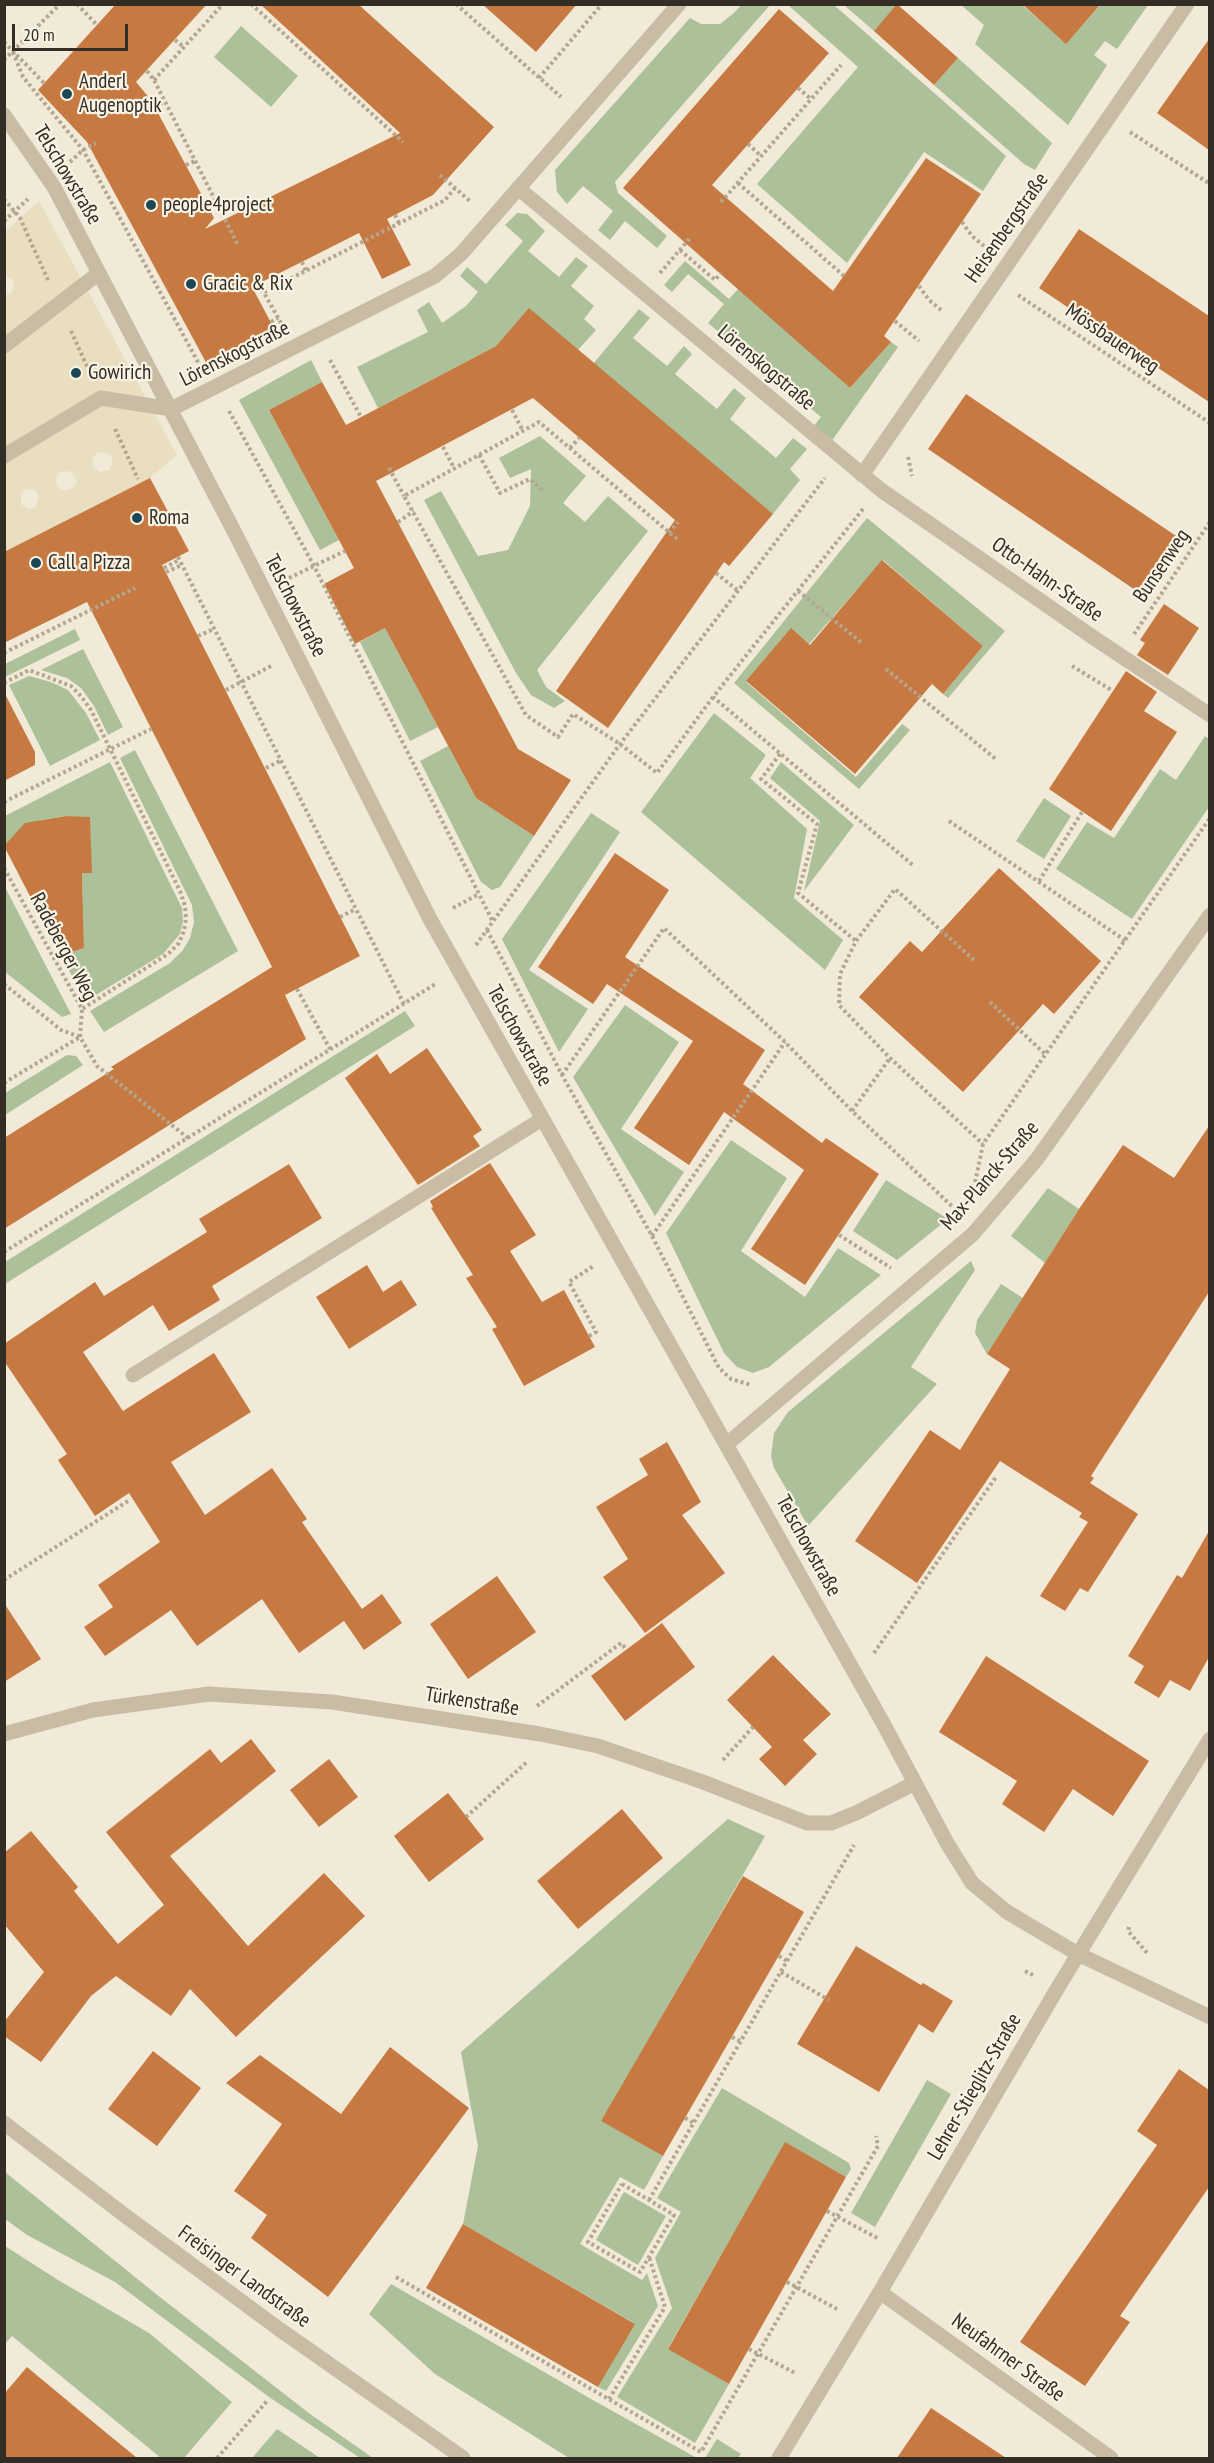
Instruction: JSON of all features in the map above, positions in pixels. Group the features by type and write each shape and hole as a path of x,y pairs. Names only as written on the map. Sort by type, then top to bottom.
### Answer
{"street":[{"name":"Lörenskogstraße","path":"171,410 435,276 461,254 679,4"},
{"name":"Heisenbergstraße","path":"862,475 1187,4"},
{"name":"Telschowstraße","path":"4,115 54,187 264,590 423,906 458,970 727,1444 972,1883 1007,1912 1078,1954 1209,2017"},
{"name":"Lörenskogstraße","path":"518,188 862,475"},
{"path":"4,346 99,273"},
{"path":"4,456 101,398 171,410"},
{"name":"Otto-Hahn-Straße","path":"862,475 1120,656 1209,715"},
{"name":"Max-Planck-Straße","path":"727,1444 973,1234 1037,1159 1209,915"},
{"name":"Telschowstraße","path":"133,1375 542,1119"},
{"name":"Türkenstraße","path":"4,1734 93,1710 208,1694 332,1702 508,1729 598,1746 703,1782 807,1823 831,1823 915,1783"},
{"name":"Lehrer-Stieglitz-Straße","path":"779,2458 880,2292 1078,1954 1209,1739"},
{"name":"Freisinger Landstraße","path":"4,2123 269,2322 464,2458"},
{"name":"Neufahrner Straße","path":"880,2292 1111,2458"}],"path":[{"path":"4,60 60,4"},
{"path":"77,4 97,25"},
{"path":"154,80 223,4"},
{"path":"251,4 403,142"},
{"path":"456,4 539,78 602,4"},
{"path":"260,13 264,8"},
{"path":"175,40 184,47"},
{"path":"4,42 44,83"},
{"path":"14,52 22,77 83,150 202,371 216,387 314,566 493,922"},
{"path":"721,202 841,65"},
{"path":"323,71 328,66"},
{"path":"147,71 154,80 238,245"},
{"path":"798,88 811,99"},
{"path":"149,110 164,102"},
{"path":"1109,117 1209,184"},
{"path":"83,150 96,143"},
{"path":"748,144 761,156"},
{"path":"186,165 195,160"},
{"path":"440,175 474,204"},
{"path":"738,183 844,276"},
{"name":"Lörenskogstraße","path":"264,292 445,200 455,188"},
{"path":"4,199 20,218 138,479"},
{"path":"395,215 399,223"},
{"path":"962,222 972,236 984,246"},
{"path":"643,292 691,237"},
{"path":"680,250 715,280 721,273"},
{"path":"302,262 306,271"},
{"name":"Mössbauerweg","path":"997,280 1209,423"},
{"path":"260,284 295,347"},
{"path":"919,286 928,300 941,310"},
{"name":"Lörenskogstraße","path":"271,322 278,318"},
{"path":"895,321 919,341"},
{"name":"Lörenskogstraße","path":"317,336 361,417"},
{"path":"512,410 523,431"},
{"path":"404,496 539,422 677,539"},
{"path":"570,448 579,438"},
{"path":"443,447 454,468"},
{"path":"389,468 526,715 558,737 573,714 620,744 657,773 713,697 908,454"},
{"path":"479,455 500,493 530,479 542,490"},
{"path":"4,1252 458,970 620,744 840,458"},
{"path":"398,522 414,512"},
{"path":"669,533 678,522"},
{"name":"Bunsenweg","path":"1120,656 1209,522"},
{"path":"264,590 345,551"},
{"path":"165,570 180,561 404,1004"},
{"path":"716,573 737,590"},
{"path":"4,653 135,588"},
{"path":"798,591 862,643"},
{"path":"44,624 48,631"},
{"path":"198,636 214,628"},
{"path":"226,690 295,653"},
{"path":"1072,666 1113,691"},
{"path":"886,669 997,760"},
{"path":"4,683 29,670 71,686 91,710 180,891 186,919 178,943 168,954 82,1009"},
{"path":"713,697 914,866"},
{"path":"4,802 151,729"},
{"path":"780,754 761,779 817,824 798,893 856,941"},
{"path":"266,768 280,760"},
{"path":"1039,881 1082,812"},
{"path":"972,1199 983,1144 1209,818"},
{"path":"949,821 1126,940"},
{"name":"Radeberger Weg","path":"5,870 82,1009 80,1037"},
{"path":"974,960 895,889 856,941 840,974 839,1005 890,1058 983,1144"},
{"path":"340,917 356,909"},
{"path":"562,1075 664,928 785,1042 852,1111 959,1213"},
{"path":"487,930 562,1075 652,1236 719,1368 731,1379 749,1386 758,1384"},
{"path":"4,984 61,1030 80,1037 97,1066 188,1138"},
{"path":"297,989 330,1049"},
{"path":"990,1002 1046,1055"},
{"path":"4,1083 80,1037"},
{"path":"652,1236 785,1042"},
{"path":"852,1111 890,1058"},
{"path":"839,1234 899,1273"},
{"path":"589,1336 596,1332 568,1282 598,1263"},
{"path":"873,1654 996,1477"},
{"path":"4,1580 128,1501"},
{"path":"508,1729 621,1643 626,1649"},
{"path":"867,1643 879,1663"},
{"path":"703,1782 753,1727"},
{"path":"466,1817 530,1759"},
{"path":"649,2200 856,1842"},
{"path":"1129,1924 1128,1931 1149,1954"},
{"path":"779,1956 787,1961"},
{"path":"781,1972 829,2000"},
{"path":"732,2037 740,2042"},
{"path":"685,2118 693,2123"},
{"path":"396,2277 470,2316 701,2452 878,2146 876,2136"},
{"path":"622,2184 649,2200 674,2215 640,2272 588,2242 622,2184"},
{"path":"827,2211 879,2239"},
{"path":"609,2399 665,2307 649,2257"},
{"path":"787,2282 837,2308"},
{"path":"748,2349 797,2374"},
{"path":"217,2458 268,2400"}],"green space":[{"path":"741,5 770,5 615,182 618,193 667,236 657,248 625,221 610,240 598,230 613,211 583,186 567,204 557,192 555,170 690,18 701,24 720,24"},
{"path":"788,5 834,5 1006,156 983,191 924,152 847,263 757,184 858,67"},
{"path":"844,5 897,5 874,31"},
{"path":"961,5 1022,5 1066,43 1101,5 1148,5 1117,49 1105,41 1094,55 1107,65 1068,125 975,44 984,25"},
{"path":"241,26 298,76 271,107 214,57"},
{"path":"958,58 1052,143 1035,170 1024,164 934,85"},
{"path":"517,213 527,214 545,231 528,251 559,277 576,257 588,266 571,286 594,306 584,319 596,330 578,350 529,309 496,346 378,408 357,367 428,332 417,310 429,302 442,323 466,306 478,292 460,276 467,267 486,284 523,241 505,225"},
{"path":"685,261 729,299 739,288 850,388 891,342 898,347 831,442 813,427 821,417 708,323 724,304 688,274 672,292 664,285"},
{"path":"639,309 650,318 633,338 667,366 684,346 692,354 675,374 717,409 734,388 746,398 730,419 776,458 793,438 807,449 790,469 800,480 773,514 588,370"},
{"path":"311,360 322,382 269,410 339,540 320,550 239,400"},
{"path":"540,436 586,476 563,503 585,522 608,496 648,531 537,670 546,687 565,701 554,708 531,695 516,673 424,500 441,491 478,556 508,550 530,506 531,469 510,478 499,458"},
{"path":"867,518 1005,631 948,698 943,694 983,646 883,560 809,644 791,629 746,682 856,777 902,724 910,730 859,789 734,683"},
{"path":"385,628 438,727 410,741 360,642"},
{"path":"75,629 80,640 5,677 5,664"},
{"path":"83,649 123,727 108,735 94,706 81,688 67,678 41,670"},
{"path":"29,676 68,690 86,713 100,740 50,766 9,685"},
{"path":"714,713 766,755 750,778 807,829 794,898 843,940 825,970 641,812"},
{"path":"1205,736 1209,739 1209,807 1132,919 1056,869 1087,822 1114,838 1160,769 1176,780"},
{"path":"448,746 476,798 534,836 500,887 492,890 481,882 420,761"},
{"path":"135,750 238,951 104,1032 90,1011 170,963 183,950 190,938 194,922 192,905 120,758"},
{"path":"110,762 182,908 183,921 180,934 163,954 86,1001 61,956 84,948 82,873 91,873 90,818 66,816 41,820 5,846 5,816"},
{"path":"781,762 854,825 804,891 820,821 770,778"},
{"path":"1044,798 1071,816 1044,859 1016,841"},
{"path":"591,813 620,832 529,970 588,1009 559,1052 502,939"},
{"path":"4,887 71,1014 62,1017 5,972"},
{"path":"625,1005 679,1042 621,1129 684,1172 655,1216 573,1077"},
{"path":"405,1011 415,1026 5,1284 5,1262"},
{"path":"67,1055 76,1056 83,1065 5,1115 5,1093"},
{"path":"731,1140 787,1178 741,1251 805,1297 838,1248 881,1275 769,1367 753,1373 737,1367 724,1353 666,1233"},
{"path":"886,1180 948,1219 897,1260 853,1231"},
{"path":"1048,1188 1079,1209 1045,1263 1011,1236"},
{"path":"971,1261 975,1270 911,1367 937,1384 808,1526 774,1468 771,1456 774,1433 788,1412"},
{"path":"1001,1284 1023,1298 987,1354 975,1333 977,1320"},
{"path":"728,1819 765,1836 602,2121 663,2156 644,2190 620,2177 580,2244 642,2280 647,2273 658,2306 606,2391 598,2387 634,2323 463,2224 478,2146 461,2052"},
{"path":"927,2080 951,2094 875,2227 851,2213"},
{"path":"722,2088 849,2163 851,2169 846,2177 785,2143 668,2348 729,2384 695,2443 617,2397 672,2308 655,2258 681,2212 657,2198"},
{"path":"5,2172 310,2414 373,2458 360,2458 269,2397 115,2282 27,2235 5,2219"},
{"path":"624,2192 666,2216 638,2265 596,2240"},
{"path":"5,2246 149,2333 232,2402 184,2458 161,2458 12,2336 5,2344"},
{"path":"391,2284 697,2458 569,2458 435,2374 369,2314"},
{"path":"277,2429 320,2458 252,2458"},
{"path":"717,2439 741,2454 738,2458 705,2458"}],"shaded area":[{"path":"39,201 177,455 150,478 5,552 4,296 11,293 14,286 12,279 5,275 5,232","holes":["104,452 111,456 113,463 109,470 100,472 93,467 92,459 97,453","68,471 74,475 77,482 72,488 64,491 57,486 56,478 60,472","27,489 35,490 39,496 36,507 28,509 21,504 21,493"]}],"building":[{"path":"116,4 207,4 136,82 151,100 214,218 205,229 400,133 260,4 358,4 494,127 433,195 387,219 411,265 382,279 359,233 252,287 276,332 209,368 87,142 38,90"},
{"path":"482,4 577,4 536,52"},
{"path":"897,4 958,58 934,85 874,31"},
{"path":"1022,4 1101,4 1066,44"},
{"path":"779,9 829,53 712,185 833,291 926,158 981,194 884,336 891,342 850,388 623,188"},
{"path":"1209,39 1209,150 1157,113"},
{"path":"1079,229 1209,316 1209,402 1039,288"},
{"path":"529,308 773,514 729,566 724,562 608,728 556,691 675,520 533,398 376,481 518,749 571,780 534,836 476,798 385,628 355,644 324,584 354,568 269,410 322,382 346,425 496,346"},
{"path":"966,394 1182,540 1144,596 928,449"},
{"path":"150,478 189,551 162,565 360,956 285,995 306,1039 4,1229 4,1138 114,1069 111,1067 272,967 87,602 4,643 4,552"},
{"path":"882,560 983,646 943,694 932,684 855,774 746,681 791,628 810,645"},
{"path":"1164,604 1199,628 1168,675 1137,655 1145,643 1140,640"},
{"path":"1126,671 1157,692 1144,711 1177,732 1111,831 1049,789"},
{"path":"4,692 35,752 35,765 4,781"},
{"path":"66,816 90,817 92,873 82,873 84,948 61,956 4,846 25,823"},
{"path":"615,853 669,890 625,957 765,1050 743,1084 822,1143 826,1138 879,1174 805,1285 751,1249 804,1170 724,1112 689,1165 634,1128 693,1041 607,984 593,1004 538,967"},
{"path":"999,868 1101,961 1054,1014 1043,1004 963,1092 859,997 910,941 922,952"},
{"path":"427,1048 482,1130 473,1136 480,1146 418,1185 345,1078 377,1054 390,1074"},
{"path":"1209,1126 1209,1292 1091,1476 1094,1478 1090,1483 1138,1514 1088,1592 1080,1588 1065,1611 1040,1596 1088,1522 1079,1517 1082,1513 1000,1461 917,1583 855,1541 930,1430 960,1450 1010,1369 987,1354 1079,1209 1123,1145 1174,1178"},
{"path":"490,1163 536,1235 510,1251 542,1302 564,1290 595,1347 524,1386 492,1329 497,1327 466,1278 473,1275 431,1208 433,1207 430,1201"},
{"path":"289,1164 322,1218 212,1286 220,1300 169,1331 153,1305 83,1352 123,1411 214,1353 251,1412 171,1462 205,1515 272,1468 307,1519 302,1522 362,1609 382,1594 402,1623 364,1650 344,1621 299,1653 262,1599 197,1646 171,1610 105,1656 84,1627 113,1607 98,1585 160,1542 129,1493 95,1516 58,1460 67,1454 4,1361 4,1344 95,1282 104,1296 207,1232 199,1219"},
{"path":"367,1265 383,1292 401,1280 417,1305 349,1349 316,1297"},
{"path":"667,1442 701,1502 682,1515 725,1573 645,1633 603,1577 628,1559 596,1507 648,1475 639,1459"},
{"path":"1209,1531 1209,1657 1190,1691 1170,1680 1159,1698 1134,1683 1144,1666 1128,1656 1177,1575 1182,1578"},
{"path":"497,1576 536,1632 468,1679 430,1624"},
{"path":"4,1603 41,1659 4,1682"},
{"path":"662,1623 695,1667 625,1721 591,1676"},
{"path":"773,1655 831,1714 803,1740 817,1754 785,1786 759,1759 772,1747 727,1700"},
{"path":"986,1656 1149,1761 1113,1816 1073,1789 1044,1832 1002,1804 1017,1781 939,1732"},
{"path":"251,1739 276,1771 170,1856 248,1946 324,1873 365,1916 236,2037 190,1989 171,2016 116,1976 91,1996 41,2062 4,2036 4,2022 44,1972 4,1924 4,1853 31,1831 78,1887 74,1891 118,1944 164,1905 106,1832 210,1749 221,1763"},
{"path":"329,1759 358,1797 319,1827 290,1790"},
{"path":"448,1793 484,1839 429,1882 394,1836"},
{"path":"622,1809 663,1858 578,1929 537,1881"},
{"path":"743,1876 804,1912 663,2156 601,2121"},
{"path":"856,1946 921,1985 923,1983 953,2001 933,2033 919,2024 879,2092 797,2044"},
{"path":"390,2047 469,2108 328,2297 251,2238 267,2215 234,2191 282,2124 226,2083 260,2055 341,2114"},
{"path":"153,2051 201,2088 157,2146 108,2109"},
{"path":"1179,2069 1209,2090 1209,2187 1120,2316 1130,2322 1085,2386 1020,2342 1157,2145 1137,2131"},
{"path":"785,2142 846,2177 729,2384 668,2349"},
{"path":"463,2224 635,2324 598,2387 426,2288"},
{"path":"27,2367 137,2458 4,2458 4,2394"},
{"path":"931,2408 1006,2458 897,2458"}],"place":[{"name":"Anderl Augenoptik","path":"67,94"},
{"name":"people4project","path":"151,205"},
{"name":"Gracic & Rix","path":"191,284"},
{"name":"Gowirich","path":"76,373"},
{"name":"Roma","path":"137,518"},
{"name":"Call a Pizza","path":"36,563"}]}
